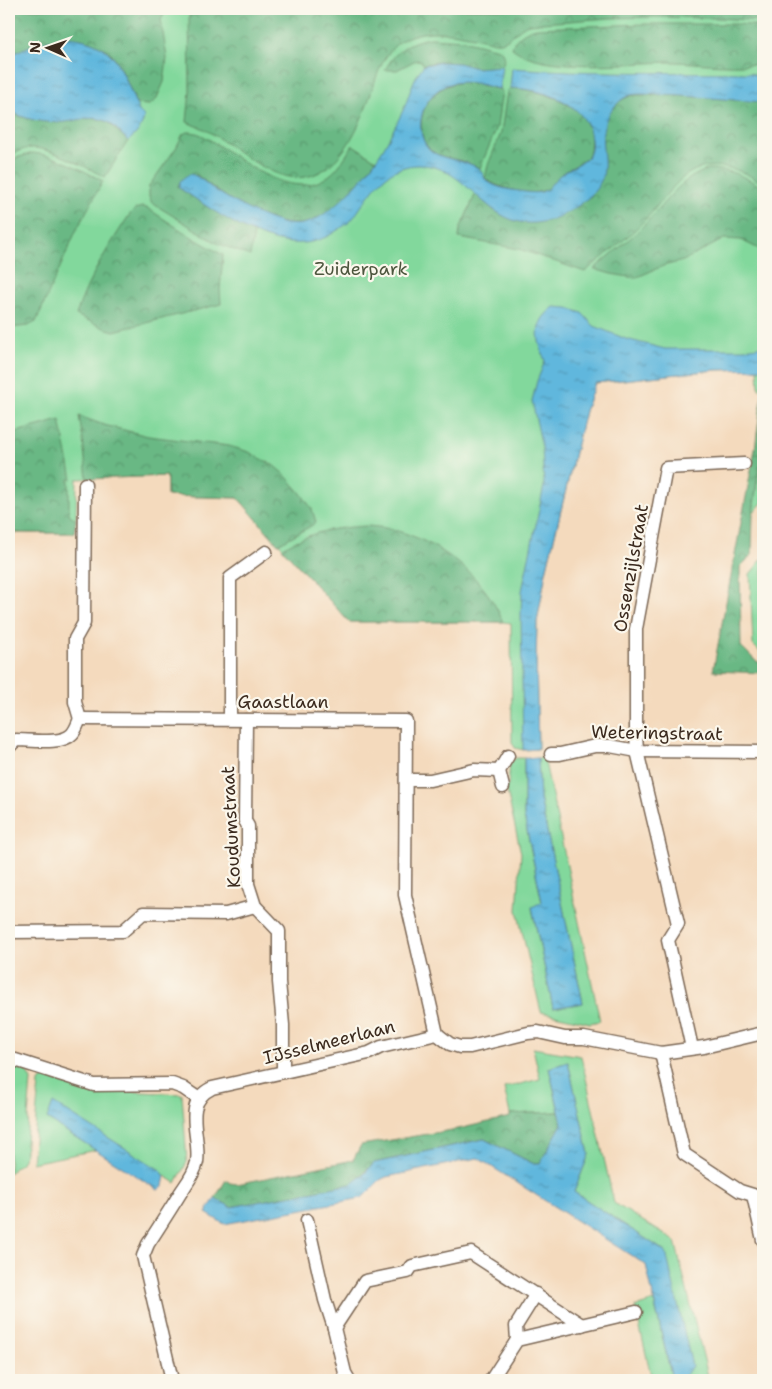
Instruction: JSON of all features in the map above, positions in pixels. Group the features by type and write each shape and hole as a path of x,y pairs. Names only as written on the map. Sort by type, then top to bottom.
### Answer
{"street":[{"name":"Ossenzijlstraat","path":"637,751 636,629 666,468 744,464"},
{"path":"9,747 16,740 56,740 63,738 72,734 80,719 75,702 75,638 84,623 85,484"},
{"path":"230,719 230,578 266,552"},
{"name":"Gaastlaan","path":"80,719 406,721 405,896 437,1034"},
{"name":"Koudumstraat","path":"246,720 245,821 248,826 248,884 255,906 279,931 279,982 283,1022 284,1072"},
{"name":"Weteringstraat","path":"551,754 560,754 595,746 610,746 637,751 763,752"},
{"path":"637,751 678,924 668,940 692,1048"},
{"path":"503,787 499,771 508,756"},
{"path":"406,780 430,780 474,770 499,771"},
{"path":"9,932 123,930 143,913 226,914 255,906"},
{"path":"437,1034 450,1044 470,1047 538,1032 565,1038 584,1038 661,1054 763,1033"},
{"name":"IJsselmeerlaan","path":"199,1099 207,1090 212,1088 369,1053 381,1047 437,1034"},
{"path":"661,1054 684,1154 740,1191 758,1194 763,1240"},
{"path":"9,1058 94,1085 172,1084 183,1088 199,1099 194,1109 198,1153 195,1170 148,1244 144,1256 172,1380"},
{"path":"307,1220 325,1300 345,1373 349,1380"},
{"path":"334,1328 365,1281 408,1272 412,1266 471,1253 582,1325"},
{"path":"492,1380 517,1340 516,1326 536,1294"},
{"path":"517,1340 636,1312"}],"green space":[{"name":"Zuiderpark","path":"9,9 763,9 763,389 759,389 758,369 715,370 595,383 585,411 546,572 537,622 538,749 523,750 515,748 512,742 511,623 349,622 238,498 167,496 167,476 77,479 74,533 9,533"},
{"path":"9,9 167,9 161,20 167,58 164,82 156,100 149,105 136,104 120,66 111,54 102,47 81,39 15,52 9,57"},
{"path":"189,9 763,9 763,21 654,17 528,24 504,41 498,42 441,32 413,35 397,44 387,56 379,70 357,127 348,144 337,158 324,170 309,176 291,177 262,167 204,129 187,122 190,91"},
{"path":"644,24 736,24 763,26 763,63 730,65 675,62 567,64 527,56 512,48 515,41 521,35 536,28"},
{"path":"431,38 463,40 498,49 503,54 503,64 502,66 481,68 443,62 424,65 420,60 397,70 385,70 394,57 404,48 416,41"},
{"path":"464,82 502,91 497,127 480,168 434,153 423,138 422,114 429,100 434,94 447,86"},
{"path":"510,88 549,95 562,101 584,117 590,128 591,141 588,156 582,162 560,175 549,188 541,192 516,191 498,186 485,179 488,165 501,133 507,91"},
{"path":"633,95 675,95 763,102 763,184 745,173 725,167 704,167 694,171 674,186 632,233 585,272 519,249 459,238 460,229 475,195 478,195 498,213 522,222 603,170 602,147 604,125 607,116 621,100"},
{"path":"9,110 17,116 55,122 90,118 107,121 128,141 105,177 68,159 39,149 25,149 9,157"},
{"path":"187,132 202,135 262,173 276,180 291,184 305,185 319,181 332,173 353,145 376,160 354,188 336,206 326,214 306,223 278,222 263,217 234,202 197,175 179,188 229,220 254,233 250,256 217,243 152,203 149,197 149,186 176,148 183,134"},
{"path":"33,153 60,160 103,181 76,231 36,322 28,326 10,328 9,165 16,158"},
{"path":"709,169 724,170 738,174 763,188 763,251 741,240 724,239 683,261 663,266 635,278 594,269 640,229 681,185"},
{"path":"147,208 223,255 220,289 221,304 114,331 76,315 93,275 107,250 130,214 135,209"},
{"path":"762,395 763,464 759,466 753,513 752,555 740,567 741,646 757,662 763,662 763,673 713,671 755,449"},
{"path":"79,416 104,425 148,436 229,446 249,452 273,465 285,475 312,509 316,522 278,544 238,498 167,496 167,476 87,479"},
{"path":"60,420 72,479 69,479 69,514 76,520 74,533 9,533 9,434"},
{"path":"763,464 763,502 753,513 759,466"},
{"path":"367,526 409,535 448,555 466,569 481,585 494,603 503,622 349,622 282,548 323,531"},
{"path":"763,558 763,655 753,645 750,574"},
{"path":"516,758 524,758 524,816 542,903 532,908 553,1008 583,1003 540,798 538,758 547,758 550,761 545,762 600,1021 590,1023 541,1012 517,910 521,853 506,787 508,786 510,762"},
{"path":"533,1048 581,1056 614,1203 675,1241 708,1376 706,1380 652,1380 635,1307 654,1301 672,1379 666,1252 574,1192 589,1154 568,1062 549,1068 559,1112 510,1114 504,1088 540,1079"},
{"path":"9,1065 26,1071 31,1080 25,1155 21,1163 9,1173 9,1117 13,1117 13,1099 9,1099"},
{"path":"45,1077 82,1089 182,1094 187,1162 176,1183 165,1176 160,1170 53,1104 47,1119 96,1150 32,1163 39,1083"},
{"path":"559,1112 562,1124 540,1163 532,1163 484,1139 374,1163 352,1184 231,1207 215,1198 226,1180 237,1184 353,1160 361,1145 458,1129 510,1117 510,1114"}],"water":[{"path":"68,37 98,45 108,52 122,71 139,111 144,116 139,130 128,141 114,126 103,120 92,118 66,122 44,122 29,119 9,110 9,57 22,49"},
{"path":"441,62 459,63 476,68 502,66 499,89 460,82 444,86 436,92 425,107 422,117 422,136 426,145 436,154 465,162 478,168 490,183 505,189 534,193 544,191 560,175 583,161 589,155 591,139 584,119 567,103 545,94 510,88 512,68 602,72 750,73 763,77 763,102 642,94 631,95 625,98 613,108 603,130 604,173 598,187 589,198 570,211 558,217 534,223 515,221 498,213 454,176 437,168 418,165 396,170 387,176 373,190 348,223 317,241 296,243 275,240 255,233 234,223 179,188 180,181 190,174 200,178 215,190 243,207 277,221 298,224 317,218 341,200 374,163 395,127 420,70 424,65"},
{"path":"554,307 568,308 582,313 594,326 626,339 665,349 745,349 763,346 763,369 715,370 595,383 585,411 546,572 537,622 538,749 523,750 522,591 544,486 542,447 532,401 545,361 540,345 539,325 547,313"},
{"path":"524,758 538,758 540,798 583,1003 553,1008 532,907 542,902 524,816"},
{"path":"568,1062 589,1154 574,1192 666,1252 692,1366 685,1376 672,1379 646,1265 478,1158 386,1177 380,1180 362,1198 224,1224 206,1213 215,1198 231,1207 351,1184 374,1163 484,1139 532,1163 540,1163 562,1124 549,1068"},
{"path":"53,1103 160,1170 165,1176 163,1186 158,1190 47,1119"}]}
